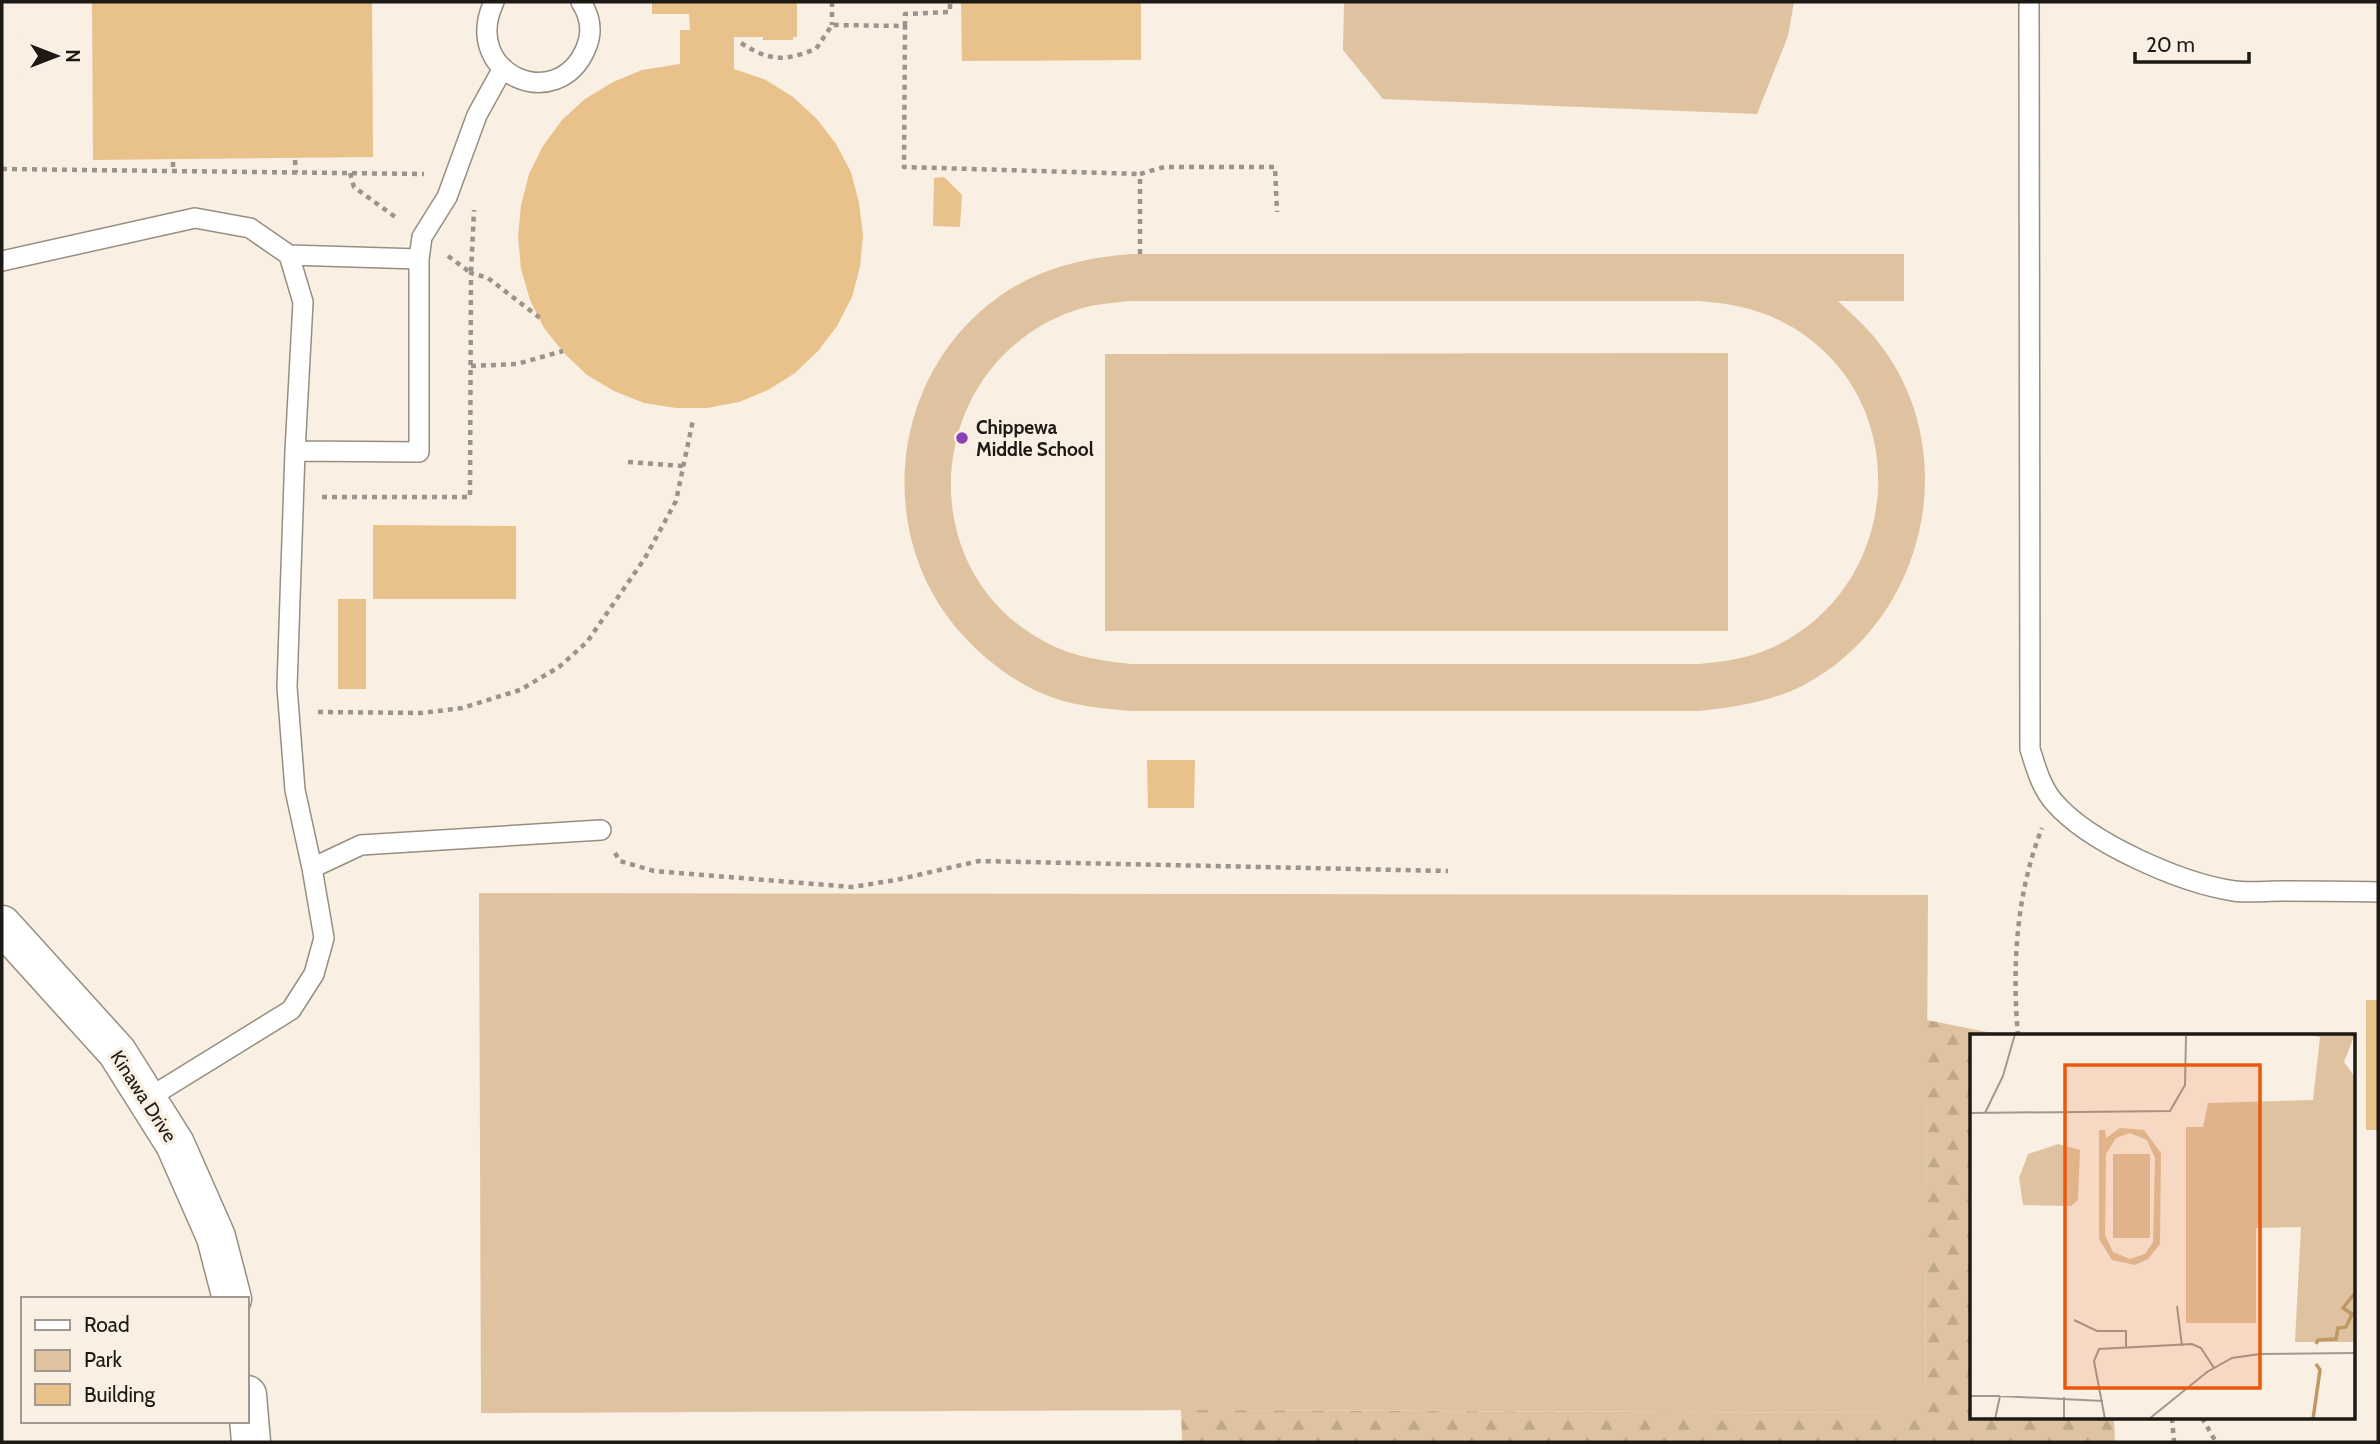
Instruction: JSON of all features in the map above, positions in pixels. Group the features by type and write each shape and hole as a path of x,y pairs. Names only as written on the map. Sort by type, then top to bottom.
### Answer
{"street":[{"name":"Kinawa Drive","path":"2,925 117,1052 148,1100 175,1144 216,1237 231,1297"},
{"path":"248,1407 251,1442"}],"lane":[{"path":"494,2 488,15 486,32 496,62 508,74 539,82 556,79 570,72 581,60 588,45 590,28 587,12 581,2"},
{"path":"2029,2 2030,749 2039,778 2053,801 2070,818 2136,858 2202,883 2236,891 2378,892"},
{"path":"295,451 419,452 419,259 422,237 447,197 477,115 503,68"},
{"path":"2,261 195,218 250,228 289,255 419,259"},
{"path":"148,1100 291,1010 314,974 324,938 295,790 287,687 303,302 289,255"},
{"path":"312,868 361,845 601,830"}],"path":[{"path":"741,43 753,51 780,60 816,49 832,25 832,2"},
{"path":"950,2 950,12 905,14 904,167 1140,174 1164,167 1275,167 1277,212"},
{"path":"832,25 905,26"},
{"path":"295,160 296,173"},
{"path":"173,162 173,171"},
{"path":"2,169 455,174"},
{"path":"350,173 354,187 471,273 488,278 540,318"},
{"path":"1140,174 1140,254"},
{"path":"316,506 318,497 470,497 472,222 476,199"},
{"path":"471,366 517,364 563,351"},
{"path":"305,712 422,713 462,708 520,690 559,667 587,642 645,558 676,501 693,420"},
{"path":"628,462 683,466"},
{"path":"2018,1034 2014,988 2023,892 2035,846 2053,801"},
{"path":"620,861 654,871 852,887 979,861 1448,871"},
{"path":"2172,1420 2174,1442"},
{"path":"2203,1420 2216,1442"}],"green space":[{"path":"1344,2 1794,2 1788,36 1757,114 1383,99 1343,50"},
{"path":"1904,254 1904,301 1838,301 1867,328 1882,347 1907,391 1921,438 1925,486 1918,534 1903,580 1878,622 1844,658 1790,692 1726,708 1699,711 1131,711 1080,705 1048,696 1019,682 981,653 959,631 932,591 914,548 905,502 906,456 916,411 934,369 961,330 997,298 1028,279 1078,262 1113,256","holes":["1131,301 1699,301 1741,307 1771,316 1827,354 1858,396 1875,444 1878,495 1867,545 1843,590 1806,628 1756,654 1699,664 1131,664 1100,660 1049,644 1003,611 971,569 954,521 951,470 962,421 986,375 1023,338 1073,311"]},
{"path":"1728,353 1728,631 1105,631 1105,354"},
{"path":"479,893 1928,895 1925,1413 1219,1410 481,1413"},
{"path":"1927,1020 1997,1034 1970,1034 1970,1420 2114,1420 2115,1442 1182,1442 1181,1410 1925,1413"}],"building":[{"path":"92,2 372,2 373,157 93,160"},
{"path":"652,2 797,2 797,37 793,37 793,40 763,40 763,37 734,37 734,69 766,80 793,97 817,119 836,144 851,172 859,203 863,235 860,267 852,297 837,326 818,351 795,373 768,390 739,402 707,408 676,408 644,403 614,391 587,375 564,353 544,328 530,300 521,269 518,237 521,205 529,174 543,146 562,120 585,99 613,82 642,70 680,64 680,30 690,30 689,14 652,14"},
{"path":"961,2 1141,2 1141,60 962,61"},
{"path":"944,177 962,195 960,227 933,226 934,178"},
{"path":"373,525 516,526 516,599 373,599"},
{"path":"338,599 366,599 366,689 338,689"},
{"path":"1147,760 1195,760 1194,808 1148,808"},
{"path":"2366,1000 2378,1000 2378,1130 2366,1130"}],"place":[{"name":"Chippewa Middle School","path":"962,438"}]}
